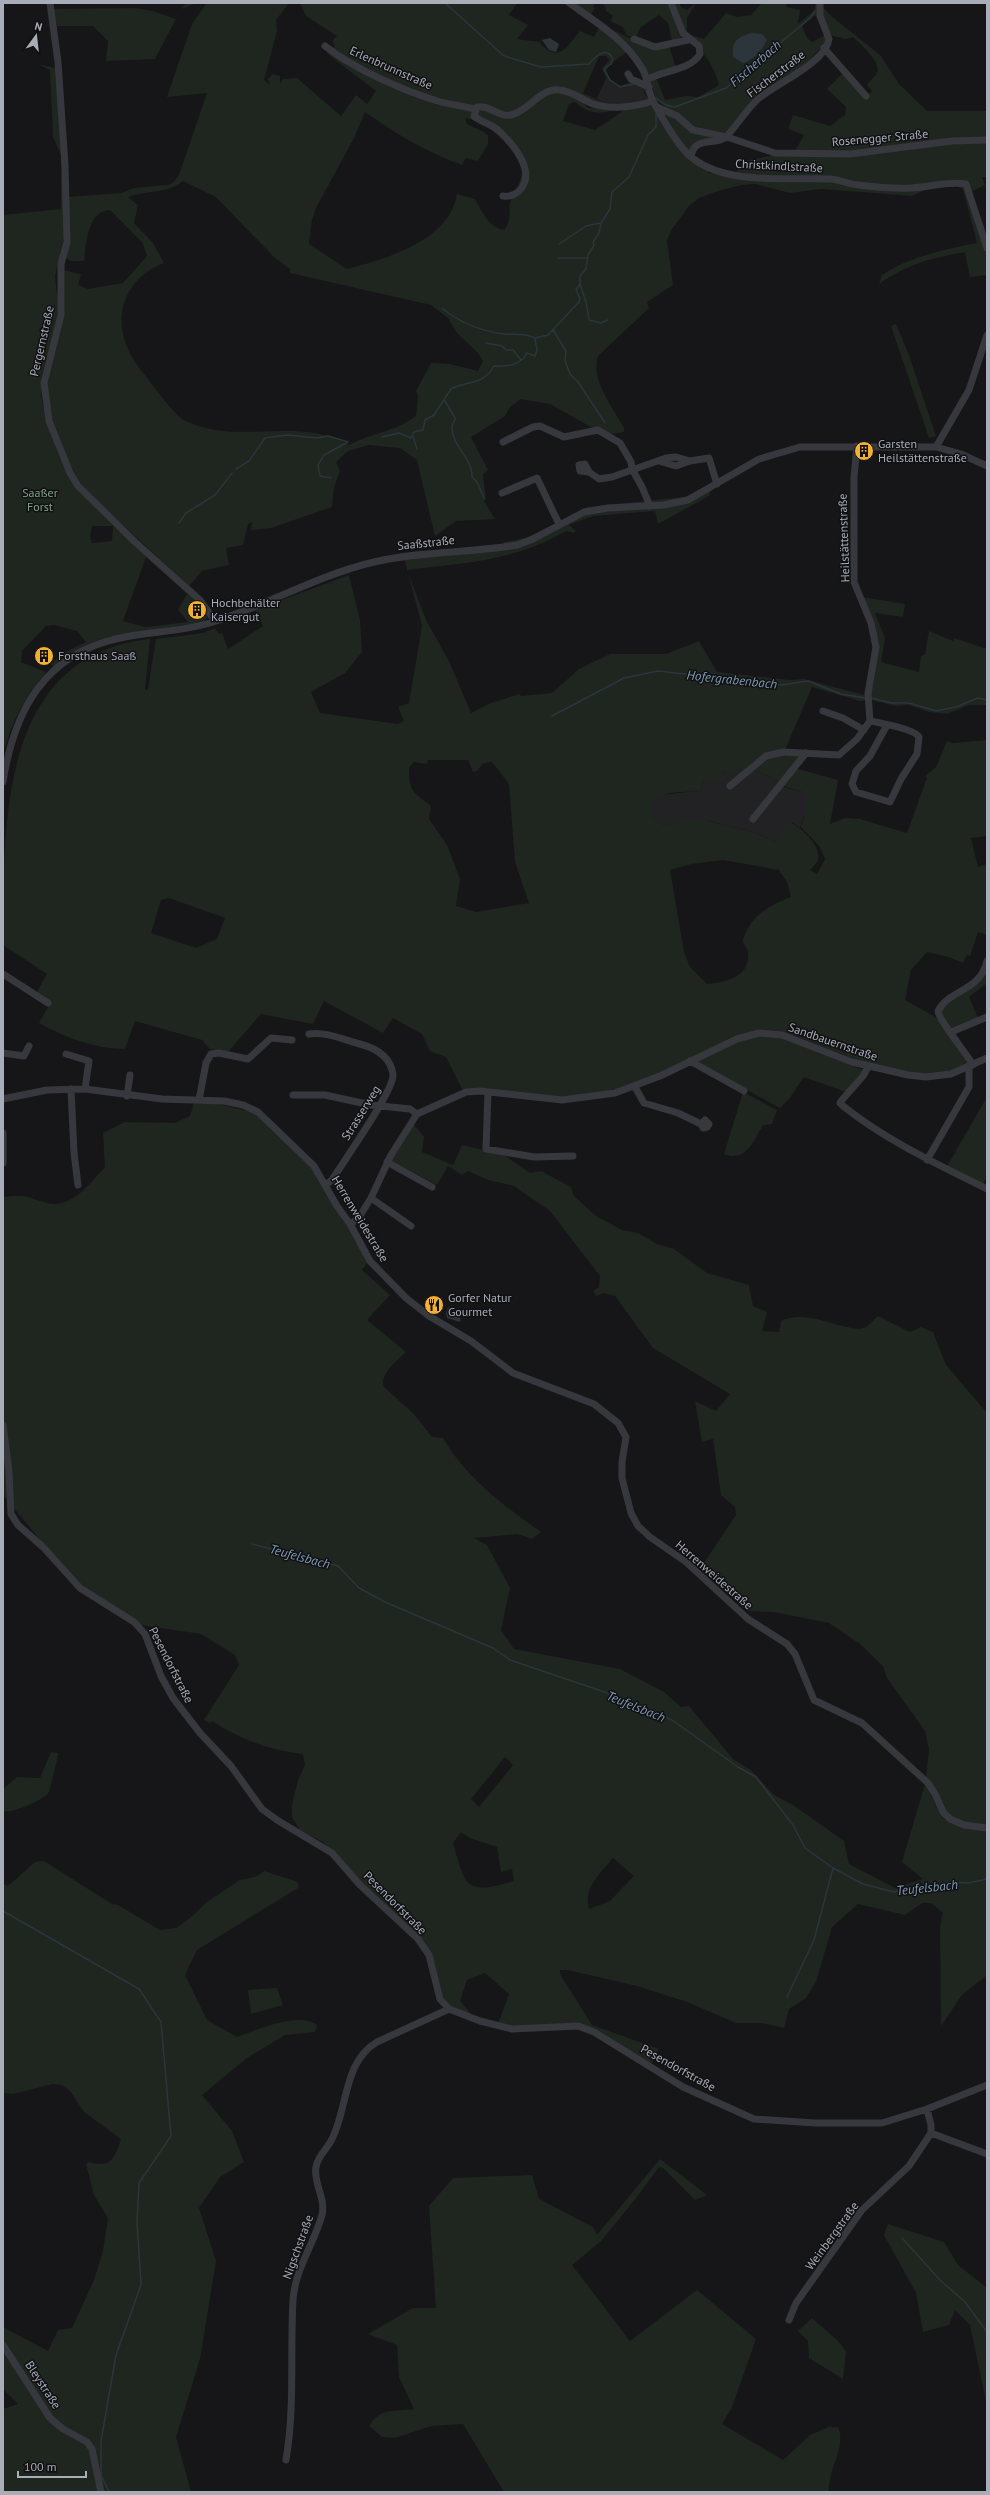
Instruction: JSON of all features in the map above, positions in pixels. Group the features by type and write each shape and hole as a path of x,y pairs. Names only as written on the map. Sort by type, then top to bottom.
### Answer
{"street":[{"name":"Pergernstraße","path":"50,3 58,62 65,165 67,242 61,264 61,315 44,383 49,421 70,473 78,486 135,542 200,600 215,621"},
{"name":"Christkindlstraße","path":"569,3 625,46 639,64 649,86 654,102 674,137 691,157 713,169 739,176 792,180 833,180 856,185 913,188 951,182 966,184 987,246"},
{"path":"628,74 631,79 649,86 660,73 684,66 697,58 700,54 698,46 688,40 683,33 671,3"},
{"path":"820,3 819,12 829,39 824,48 866,96"},
{"path":"634,40 655,47 688,40"},
{"name":"Erlenbrunnstraße","path":"325,46 336,55 410,91 440,102 474,109"},
{"name":"Fischerstraße","path":"727,137 760,97 791,78 824,48"},
{"path":"503,196 508,197 519,191 526,178 525,169 518,155 497,130 474,116 474,109 480,106 502,115 514,114 552,90 566,91 592,103 606,107 626,107 654,102 677,116 693,130 727,137"},
{"path":"691,157 693,149 697,145 727,137"},
{"name":"Rosenegger Straße","path":"727,137 775,153 850,154 952,141 987,140"},
{"path":"936,447 969,390 987,335"},
{"path":"504,442 533,427 540,426 564,437 598,430 620,443 631,462 632,469 650,506"},
{"name":"Saaßstraße","path":"3,782 9,748 20,717 38,688 62,665 87,649 106,641 190,628 215,621 358,566 400,556 517,545 533,539 572,517 596,510 650,506 688,500 745,466 788,449 812,445 936,447 961,454 987,466"},
{"name":"Heilstättenstraße","path":"857,446 854,477 854,582 872,627 876,647 868,697 870,721"},
{"path":"589,472 599,479 612,477 632,469 676,457 690,461 709,458 716,484"},
{"path":"502,493 537,478 559,524"},
{"path":"823,711 843,718 864,730"},
{"path":"730,786 766,756 783,752 839,755 864,730 870,721 887,725 914,732 919,737 917,754 901,779 890,802 856,792 852,784 856,771 870,756 887,725"},
{"path":"753,818 806,753"},
{"path":"927,1160 969,1087 971,1066 951,1032 939,1019 938,1011 942,1005 978,980 984,973 987,961"},
{"path":"3,974 48,1003"},
{"path":"951,1032 987,1016"},
{"name":"Sandbauernstraße","path":"417,1114 466,1092 488,1092 539,1098 574,1100 615,1093 635,1087 736,1039 759,1033 782,1035 868,1066 926,1077 951,1074 987,1058"},
{"name":"Strasserweg","path":"309,1034 323,1035 381,1051 393,1074 390,1086 379,1106 332,1180 327,1184"},
{"path":"199,1100 206,1064 211,1054 219,1052 248,1059 271,1038 292,1040"},
{"path":"3,1053 24,1056 29,1046"},
{"path":"66,1054 89,1061 85,1089"},
{"path":"690,1061 744,1091"},
{"path":"868,1066 863,1076 840,1103 867,1124 927,1160 987,1189"},
{"path":"127,1096 130,1075"},
{"path":"635,1087 644,1103 678,1113 701,1124"},
{"path":"71,1089 74,1153 78,1185"},
{"name":"Herrenweidestraße","path":"3,1099 43,1091 85,1089 127,1096 233,1103 258,1112 309,1160 327,1184 337,1206 350,1224 374,1268 412,1304 470,1341 513,1373 583,1399 611,1416 623,1429 626,1437 622,1474 632,1513 638,1526 650,1537 686,1562 748,1619 787,1644 795,1654 814,1700 854,1718 866,1726 928,1783 946,1816 956,1823 987,1828"},
{"path":"488,1092 486,1149 534,1157 573,1156"},
{"path":"293,1095 325,1095 379,1106 410,1109 417,1114 387,1162 371,1198 358,1219 350,1224"},
{"path":"3,1133 3,1163"},
{"path":"387,1162 432,1187"},
{"path":"371,1198 411,1226"},
{"name":"Pesendorfstraße","path":"3,1425 11,1500 11,1514 18,1525 43,1547 80,1588 134,1622 145,1634 161,1676 173,1698 200,1733 231,1766 262,1809 277,1820 332,1853 365,1890 418,1939 429,1955 440,1999 449,2009 480,2021 512,2029 528,2030 578,2026 594,2032 683,2086 754,2119 882,2123 927,2109 987,2086"},
{"name":"Nigschstraße","path":"286,2460 292,2424 293,2299 297,2277 323,2208 316,2175 316,2164 333,2138 350,2078 371,2046 449,2009"},
{"path":"927,2109 931,2124 931,2133 987,2154"},
{"name":"Weinbergstraße","path":"789,2320 796,2303 862,2210 909,2166 931,2133"},
{"name":"Bleystraße","path":"3,2345 50,2418 63,2428 87,2442 92,2449 101,2492"}],"shaded area":[{"path":"751,33 762,34 767,40 757,54 743,63 733,57 733,47 738,39"},
{"path":"550,38 559,44 556,52 549,50 542,40"},
{"path":"606,78 620,88 634,85 640,88 650,100 612,106 601,101 597,98"},
{"path":"753,770 780,781 781,786 805,793 805,813 800,828 792,822 775,842 753,832 709,821 664,825 654,820 650,811 652,801 658,795 700,791 703,781 723,771 738,774"},
{"path":"448,1307 453,1308 457,1312 460,1317 460,1322 447,1318 446,1313"}],"green space":[{"path":"186,3 289,3 276,20 277,31 264,80 270,85 268,79 273,74 280,76 280,84 283,79 297,78 341,116 356,95 367,104 376,91 327,53 335,46 332,41 337,36 306,16 300,3 517,3 509,15 528,25 517,39 539,42 546,49 557,53 566,48 580,31 594,37 599,27 627,52 615,60 606,71 610,79 621,86 631,82 647,88 647,94 636,86 620,88 608,81 602,69 609,60 606,56 599,56 583,93 612,106 579,98 588,108 616,109 600,113 585,109 575,102 569,104 563,121 595,130 626,109 648,104 653,106 668,131 710,170 708,173 745,175 729,172 736,172 745,161 795,151 804,135 788,129 793,115 830,126 845,115 846,107 827,89 844,72 866,97 872,91 867,85 876,75 878,69 870,54 853,37 846,39 830,35 822,15 814,16 802,26 807,38 812,42 825,35 827,41 808,62 768,90 764,88 726,133 695,128 657,101 651,83 653,79 657,80 665,100 687,96 698,97 719,85 713,69 706,57 686,35 672,41 668,23 659,15 640,28 636,38 626,35 623,27 610,21 613,16 606,11 605,6 601,3 679,3 681,7 687,10 696,3 687,18 687,34 704,39 726,13 737,17 751,15 762,3 787,3 786,7 800,10 798,24 814,11 816,3 823,3 823,7 830,15 881,56 899,84 927,111 987,111 987,177 982,177 985,185 972,191 987,237 987,275 970,277 965,252 910,266 879,284 882,275 904,263 928,254 977,243 963,189 956,186 927,189 912,196 821,189 790,193 755,184 742,185 718,191 699,198 689,206 672,229 667,240 673,285 647,302 649,308 598,356 596,365 600,384 624,428 624,432 605,435 550,404 521,399 510,407 505,416 471,437 488,470 483,474 486,500 484,501 495,519 456,521 435,536 417,460 400,448 369,445 348,451 336,462 340,471 334,487 332,507 271,528 251,530 252,522 248,524 243,545 226,548 229,565 202,571 189,586 86,491 72,472 52,421 46,381 54,352 63,270 81,274 78,285 88,289 123,283 147,256 142,242 110,210 102,212 92,222 87,238 84,261 71,261 65,258 67,197 122,193 134,188 168,185 174,182 179,175 207,93 167,97 192,24 206,4 194,4 182,9","holes":["365,112 412,142 462,165 466,158 478,161 488,144 488,136 484,132 467,124 465,118 481,124 500,137 515,153 520,161 522,169 520,181 510,202 509,221 504,230 494,226 490,222 475,199 457,194 452,210 442,224 429,236 414,245 379,260 347,269 309,244 312,220 316,208 354,138","183,181 216,197 274,257 290,269 290,273 431,305 448,318 457,333 478,353 483,361 478,371 450,364 431,363 416,391 418,395 416,416 400,426 349,445 329,436 309,432 225,431 204,428 184,420 169,406 139,367 129,351 123,334 122,325 123,307 133,286 143,275 156,266 164,263 153,243 134,223 138,205 128,197 164,190"]},
{"path":"573,3 595,3 593,7 595,8 591,14"},
{"path":"136,8 153,11 176,19 155,59 106,61 108,41 93,26 57,26 54,9"},
{"path":"603,25 648,47 669,46 676,68 650,77"},
{"name":"Saaßer Forst","path":"38,64 55,68 62,143 64,238 55,276 59,313 41,379 41,396 46,421 59,456 76,488 113,526 192,595 208,618 202,622 106,638 93,642 54,667 51,664 63,653 86,642 77,631 54,625 46,626 22,651 21,662 46,672 25,701 15,720 3,754 3,215 61,209 61,155 53,137 50,70","holes":["92,526 113,526 112,541 92,543 90,537","146,557 187,594 178,610 188,622 146,627 123,621"]},
{"path":"663,110 670,113 689,129 718,136 690,152 671,127"},
{"path":"896,324 909,355 936,436 929,438 891,326"},
{"path":"712,484 709,496 658,524 655,511 593,516 569,525 576,531 574,533 566,531 528,549 509,555 407,570 405,561 399,553 503,545 504,542 526,538 588,507 684,497"},
{"path":"408,573 427,622 449,661 471,713 491,703 519,694 521,696 552,693 579,669 610,654 666,654 699,641 717,672 789,680 804,679 864,695 873,645 862,597 905,604 903,617 875,613 885,638 881,662 919,672 921,656 925,654 929,631 953,641 954,638 987,649 987,705 969,705 947,714 929,712 909,705 896,706 871,700 860,701 812,687 785,750 778,751 739,775 723,771 718,782 703,781 700,791 671,793 658,797 651,807 652,816 664,825 696,818 753,832 775,842 788,821 804,832 814,843 817,849 818,861 810,870 817,874 825,859 820,847 801,827 805,813 805,793 781,785 795,768 838,780 830,824 845,818 860,819 907,833 927,778 925,776 936,767 947,741 953,743 987,740 987,836 971,838 978,867 987,864 987,935 978,932 970,956 967,955 963,963 949,957 927,952 911,970 905,1000 937,1018 970,1063 944,1074 914,1074 868,1064 797,1037 767,1031 622,1088 566,1098 482,1088 462,1089 446,1057 430,1051 422,1034 393,1018 383,1033 324,1001 313,1024 261,1014 228,1052 210,1049 202,1040 135,1021 125,1049 103,1047 80,1041 39,1023 51,1002 36,993 47,974 3,945 5,847 10,798 20,752 38,710 64,676 101,652 150,639 145,690 148,689 156,639 203,633 215,628 219,634 222,633 228,649 263,626 255,610 349,575 360,620 362,652 345,673 311,692 320,713 398,724 404,721 398,707 409,703 422,626","holes":["428,760 468,760 473,772 477,771 483,763 492,762 509,784 515,862 529,903 476,912 456,906 460,879 447,845 429,819 431,806 413,791 410,782 409,768 414,762 427,764","723,860 779,870 787,882 791,897 761,912 751,924 746,931 743,940 748,951 746,967 742,972 730,980 707,984 690,967 684,952 670,870 691,864","169,898 225,918 217,939 196,948 151,933 161,900"]},
{"path":"776,754 801,755 780,781 753,770 758,763"},
{"path":"987,967 987,983 969,997 978,1018 950,1028 940,1010"},
{"path":"755,1035 776,1036 863,1070 846,1092 804,1077 789,1099 780,1108 695,1062 717,1050"},
{"path":"743,1092 777,1110 772,1124 763,1125 753,1143 744,1153 732,1156 724,1154"},
{"path":"987,1097 987,1176 982,1186 946,1168"},
{"path":"194,1103 219,1104 255,1113 314,1168 353,1232 368,1262 362,1270 390,1295 367,1320 406,1352 386,1373 383,1382 384,1387 414,1414 432,1437 443,1438 463,1466 475,1479 513,1512 541,1532 532,1539 518,1534 474,1538 487,1545 510,1588 501,1630 514,1649 620,1669 664,1692 681,1707 689,1706 733,1759 752,1771 774,1795 793,1805 844,1841 849,1864 895,1888 923,1879 902,1862 925,1784 939,1812 948,1821 967,1828 987,1831 987,1975 962,1995 941,2026 940,1926 943,1913 931,1903 922,1903 905,1915 858,1904 832,1927 816,1982 806,1998 789,2009 784,2028 762,2023 736,2023 687,2002 637,1986 568,1970 560,1970 560,1974 592,2025 659,2049 651,2064 580,2025 530,2027 498,2024 509,1994 485,1973 467,1980 460,2001 474,2017 451,2007 443,1997 431,1954 365,1888 337,1855 323,1842 300,1830 292,1817 292,1805 298,1780 305,1765 303,1754 267,1747 234,1734 212,1721 210,1723 204,1720 239,1665 235,1655 201,1634 141,1625 73,1579 3,1495 3,1193 4,1197 22,1196 56,1204 72,1199 79,1194 105,1167 103,1133 125,1122 175,1123 190,1116","holes":["505,1757 513,1765 479,1807 471,1799","461,1832 470,1838 497,1847 501,1872 512,1869 514,1881 486,1887 477,1887 470,1884 461,1870 453,1843","613,1858 634,1876 610,1901 589,1909 588,1894 598,1876"]},
{"path":"413,1123 424,1137 422,1152 453,1165 462,1145 504,1155 530,1173 541,1171 571,1187 574,1196 596,1216 622,1230 638,1233 657,1244 674,1249 707,1273 749,1285 753,1306 767,1312 762,1331 779,1332 781,1321 804,1317 859,1329 868,1326 878,1316 910,1332 921,1327 933,1332 946,1365 987,1413 987,1826 959,1821 950,1817 946,1813 933,1786 926,1778 929,1749 925,1731 887,1678 883,1666 860,1644 829,1623 774,1612 747,1611 700,1569 736,1515 735,1507 721,1495 713,1439 702,1442 695,1401 716,1411 730,1394 653,1348 615,1296 603,1293 596,1296 593,1291 599,1287 600,1276 550,1211 514,1186 488,1180 468,1171 462,1175 448,1166 437,1185 392,1161 393,1155"},
{"path":"51,1752 58,1753 58,1756 49,1792 41,1799 27,1806 3,1811 3,1789 17,1777 40,1778"},
{"path":"44,1861 112,1904 118,1905 160,1930 176,1928 190,1918 207,1902 240,1880 255,1877 264,1871 295,1881 299,1884 298,1888 197,1950 185,1975 207,2020 237,2037 266,2026 289,2021 309,2021 317,2025 315,2032 285,2035 247,2058 202,2095 232,2131 244,2162 220,2177 199,2208 216,2261 200,2359 176,2437 191,2492 3,2492 3,2409 18,2404 3,2389 3,2327 48,2351 58,2330 72,2328 94,2280 103,2251 108,2218 94,2195 86,2164 89,2162 97,2164 107,2163 114,2157 121,2139 84,2112 70,2091 62,2085 53,2084 13,2094 3,2093 3,1884 8,1886 35,1862"},
{"path":"277,1988 283,2005 251,2014 248,1990"},
{"path":"660,2159 707,2195 695,2200 663,2168 659,2167 601,2241 572,2265 630,2341 697,2290 756,2339 732,2407 722,2424 783,2460 810,2435 831,2426 832,2428 838,2427 840,2435 839,2451 829,2484 829,2492 504,2492 463,2424 431,2426 395,2438 382,2437 369,2426 373,2420 383,2413 414,2409 399,2377 397,2345 368,2334 413,2308 436,2308 429,2206 453,2178 532,2175 539,2199 593,2227 597,2235"},
{"path":"888,2224 944,2242 958,2265 987,2288 987,2406 970,2325 955,2310 949,2325 923,2332 916,2293 884,2235"},
{"path":"812,2318 837,2340 846,2351 843,2379 809,2358 808,2341 798,2331"}],"waterway":[{"name":"Fischerbach","path":"445,3 504,56 541,67 589,64 594,58 601,54 607,53 613,59 611,64 604,69 610,80 620,87 633,84"},
{"name":"Fischerbach","path":"654,97 666,105 675,107 726,88 810,18 815,11"},
{"path":"382,437 399,433 411,438 414,432 423,430 425,420 434,415 451,389 479,380 489,373 494,366 517,363 525,357 527,353 535,356 537,350 535,338 548,335 579,302 580,298 576,290 580,284 580,276 586,269 588,255 594,245 593,242 599,233 601,223 610,209 612,192 629,177 648,135 656,127 656,114"},
{"path":"559,244 586,226 601,223"},
{"path":"558,258 588,258"},
{"path":"580,284 586,302 589,320 601,323 608,320"},
{"path":"442,308 471,326 495,333 523,335 535,338"},
{"path":"553,330 566,351 565,361 570,374 578,382 605,423"},
{"path":"486,343 502,346 506,350 513,350 521,360"},
{"path":"445,401 455,418 452,427 455,440 466,458 472,477 477,482 484,498"},
{"path":"236,469 249,461 265,438 287,435 317,438 328,436 348,442"},
{"path":"413,436 417,449"},
{"path":"331,478 320,476 318,465 324,455 348,442"},
{"path":"179,523 186,513 215,495 232,473"},
{"name":"Hofergrabenbach","path":"552,716 624,678 658,671 782,685 808,681 841,694 866,698"},
{"name":"Hofergrabenbach","path":"871,698 892,703 909,703 936,711 956,707 978,698 987,700"},
{"name":"Teufelsbach","path":"252,1544 338,1566 359,1588 385,1602 493,1648 510,1660 622,1698 672,1720 738,1767 756,1777 793,1825 805,1848 833,1868 863,1884 894,1892 949,1882 968,1883 987,1879"},
{"path":"787,1997 814,1940 833,1868"},
{"path":"3,1911 139,1989 161,2022 171,2136 139,2183 137,2222 141,2285 116,2355 101,2441 101,2475 109,2492"},
{"path":"902,2238 940,2280 965,2302 987,2332"}],"place":[{"name":"Garsten Heilstättenstraße","path":"864,451"},
{"name":"Hochbehälter Kaisergut","path":"197,610"},
{"name":"Forsthaus Saaß","path":"44,656"},
{"name":"Gorfer Natur Gourmet","path":"434,1305"}]}
